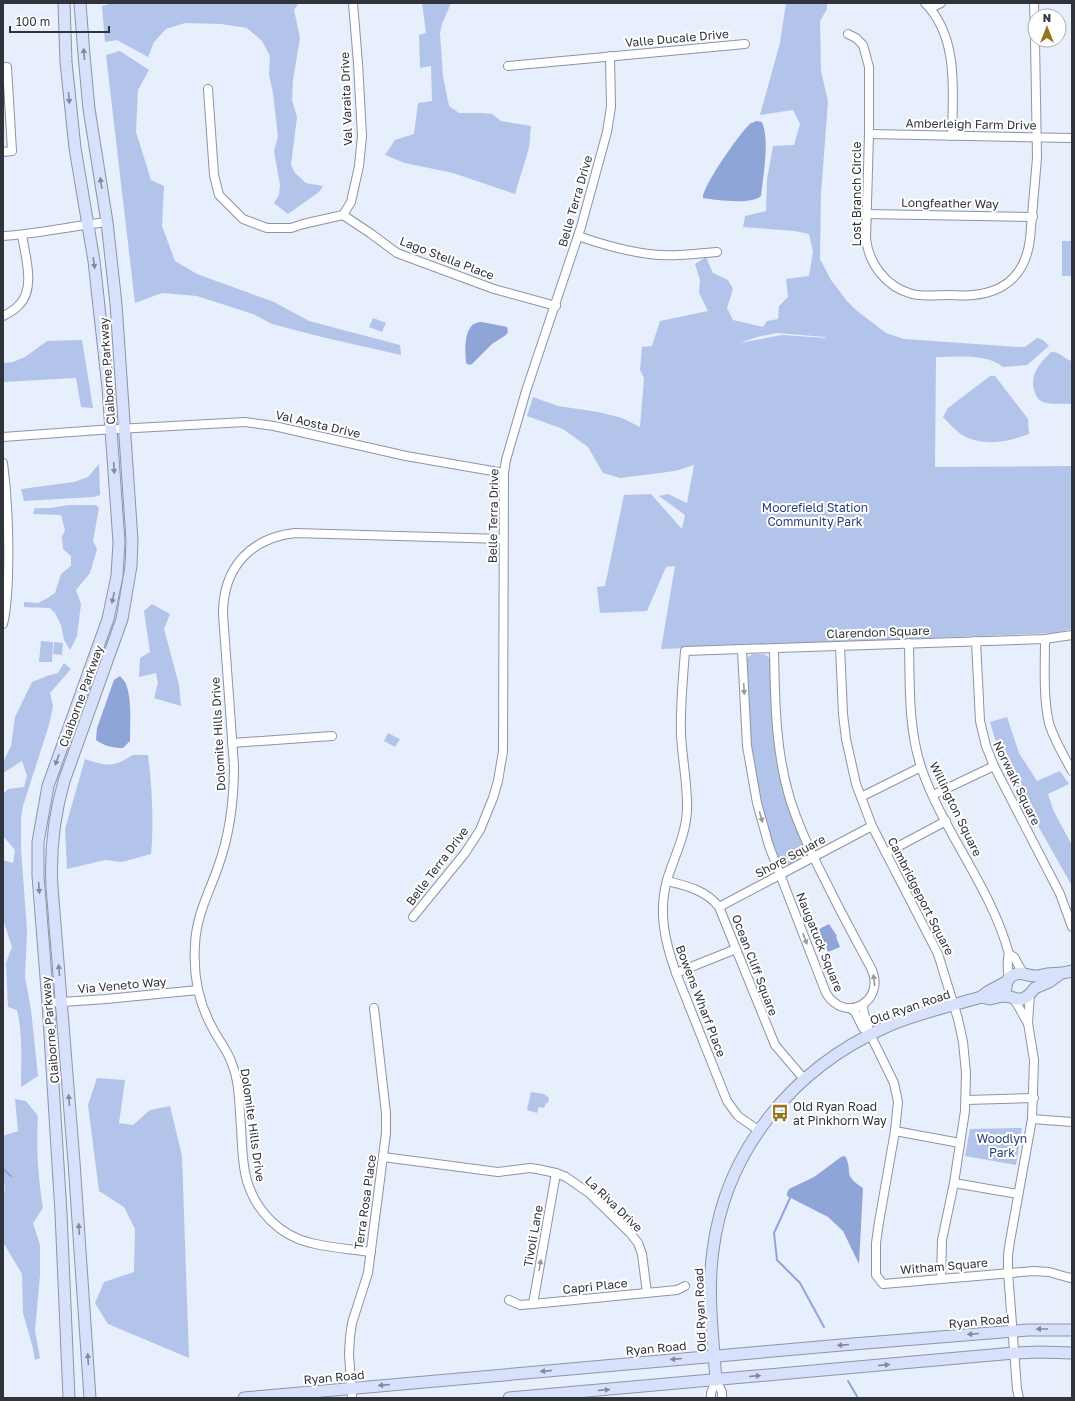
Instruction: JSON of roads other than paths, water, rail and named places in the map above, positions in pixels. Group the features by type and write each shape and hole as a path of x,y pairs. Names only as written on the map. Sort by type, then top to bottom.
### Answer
{"main road":[{"name":"Claiborne Parkway","path":"64,3 66,62 75,148 99,297 112,430 118,523 117,576 113,600 103,633 48,786 38,842 38,868 61,1213 69,1398"},
{"name":"Claiborne Parkway","path":"80,3 89,109 107,222 116,304 132,540 131,566 126,600 117,636 64,781 57,805 51,854 52,887 75,1170 90,1398"},
{"name":"Old Ryan Road","path":"716,1380 710,1278 712,1250 720,1214 730,1184 758,1130 783,1100 824,1062 870,1034 902,1021 981,997 1007,981 1015,974 1038,976 1060,974 1072,971"},
{"name":"Old Ryan Road","path":"981,997 990,999 1003,996 1016,1000 1024,999 1035,988 1049,982 1060,974"},
{"path":"1025,975 1031,981 1032,989 1030,993"},
{"path":"1007,981 1006,990 1012,998"},
{"name":"Ryan Road","path":"244,1398 352,1393 714,1356 1012,1331 1041,1329 1072,1330"},
{"path":"509,1398 1014,1353 1072,1353"}],"street":[{"name":"Val Varaita Drive","path":"343,216 351,202 359,166 362,136 353,3"},
{"path":"941,3 928,6 941,25 951,58 953,76 952,136"},
{"name":"Lost Branch Circle","path":"848,34 856,38 863,45 869,67 869,134 866,214 868,253 874,265 885,279 897,288 912,294 924,295 972,296 993,291 1004,286 1017,274 1025,260 1029,250 1037,158 1035,48"},
{"name":"Valle Ducale Drive","path":"508,66 745,44"},
{"name":"Belle Terra Drive","path":"413,917 465,853 480,830 493,798 498,780 503,751 504,472 506,460 526,392 556,306 578,236 607,132 611,107 610,56"},
{"path":"3,68 8,67 12,151 3,152"},
{"path":"208,89 214,175 219,195 243,219 267,228 291,228 343,216"},
{"name":"Amberleigh Farm Drive","path":"869,134 1072,138"},
{"name":"Longfeather Way","path":"866,214 1032,217"},
{"name":"Lago Stella Place","path":"343,216 370,233 397,253 494,289 556,306"},
{"path":"3,236 22,235 107,222"},
{"path":"3,316 20,305 25,298 28,288 29,279 22,235"},
{"path":"578,236 618,249 651,254 717,252"},
{"name":"Val Aosta Drive","path":"3,437 230,422 261,424 406,456 504,472"},
{"path":"3,463 8,523 8,566 7,604 3,624"},
{"name":"Dolomite Hills Drive","path":"371,1252 322,1245 300,1240 272,1222 256,1203 244,1169 236,1076 227,1052 209,1021 198,990 194,958 196,931 199,915 218,867 229,827 234,785 222,603 227,581 238,562 254,547 274,536 296,533 503,539"},
{"name":"Clarendon Square","path":"685,652 1044,639 1072,635"},
{"path":"1044,639 1046,700 1049,723 1053,735 1072,771"},
{"name":"Norwalk Square","path":"976,641 980,721 986,746 994,766 1060,894 1072,927"},
{"name":"Willington Square","path":"909,643 911,708 914,736 921,767 946,821 996,916 1009,954 1007,959 1009,970 1007,981"},
{"name":"Cambridgeport Square","path":"840,646 843,714 852,770 872,826 936,950 943,967 963,1042 966,1073 966,1100 954,1183 942,1240 941,1278"},
{"path":"774,649 777,727 782,763 790,798 798,824 812,858 873,973 875,988 869,999 863,1005 850,1008"},
{"name":"Naugatuck Square","path":"742,650 747,746 753,786 767,839 826,994 830,1001 838,1006 850,1008"},
{"name":"Bowens Wharf Place","path":"685,652 681,702 681,725 683,764 687,797 686,815 684,830 667,881 663,905 663,926 666,945 676,973 727,1101 738,1116 758,1130"},
{"path":"232,742 332,736"},
{"path":"933,795 994,766"},
{"path":"861,797 921,767"},
{"path":"886,853 946,821"},
{"name":"Shore Square","path":"719,907 872,826"},
{"name":"Ocean Cliff Square","path":"667,881 692,887 701,891 713,899 719,907 775,1045 804,1079"},
{"path":"676,973 736,949"},
{"name":"Willington Square","path":"1009,954 1014,957 1025,975"},
{"name":"Via Veneto Way","path":"48,1003 198,990"},
{"path":"1019,1398 1017,1389 1008,1272 1010,1241 1032,1119 1034,1098 1034,1060 1028,1023 1030,993"},
{"path":"1012,998 1019,1006 1028,1023"},
{"path":"863,1005 863,1012 869,1026 870,1034 897,1091 898,1111 895,1131 960,1143"},
{"name":"Terra Rosa Place","path":"352,1393 349,1354 352,1323 368,1273 386,1133 386,1113 374,1008"},
{"path":"850,1008 855,1012 863,1028 870,1034"},
{"path":"966,1100 1034,1098"},
{"path":"1032,1119 1072,1122"},
{"name":"Witham Square","path":"895,1131 876,1243 876,1275 883,1284 1008,1272"},
{"name":"La Riva Drive","path":"384,1157 498,1172 530,1168 556,1172 575,1182 589,1193 630,1233 638,1243 642,1254 647,1293"},
{"name":"Tivoli Lane","path":"533,1304 556,1172"},
{"path":"954,1183 1018,1194"},
{"path":"1008,1272 1043,1271 1070,1278 1072,1277"},
{"name":"Capri Place","path":"509,1300 520,1305 533,1304 676,1290 684,1286"},
{"path":"711,1398 711,1393 716,1380"},
{"path":"716,1380 722,1392 722,1398"}],"waterway":[{"path":"3,1169 11,1176"},
{"path":"790,1198 774,1233 777,1260 800,1283 824,1327"},
{"path":"848,1381 858,1398"}],"place":[{"name":"Old Ryan Road at Pinkhorn Way","path":"780,1113"}],"park label":[{"name":"Moorefield Station Community Park","path":"815,514"},
{"name":"Woodlyn Park","path":"1002,1145"}]}
